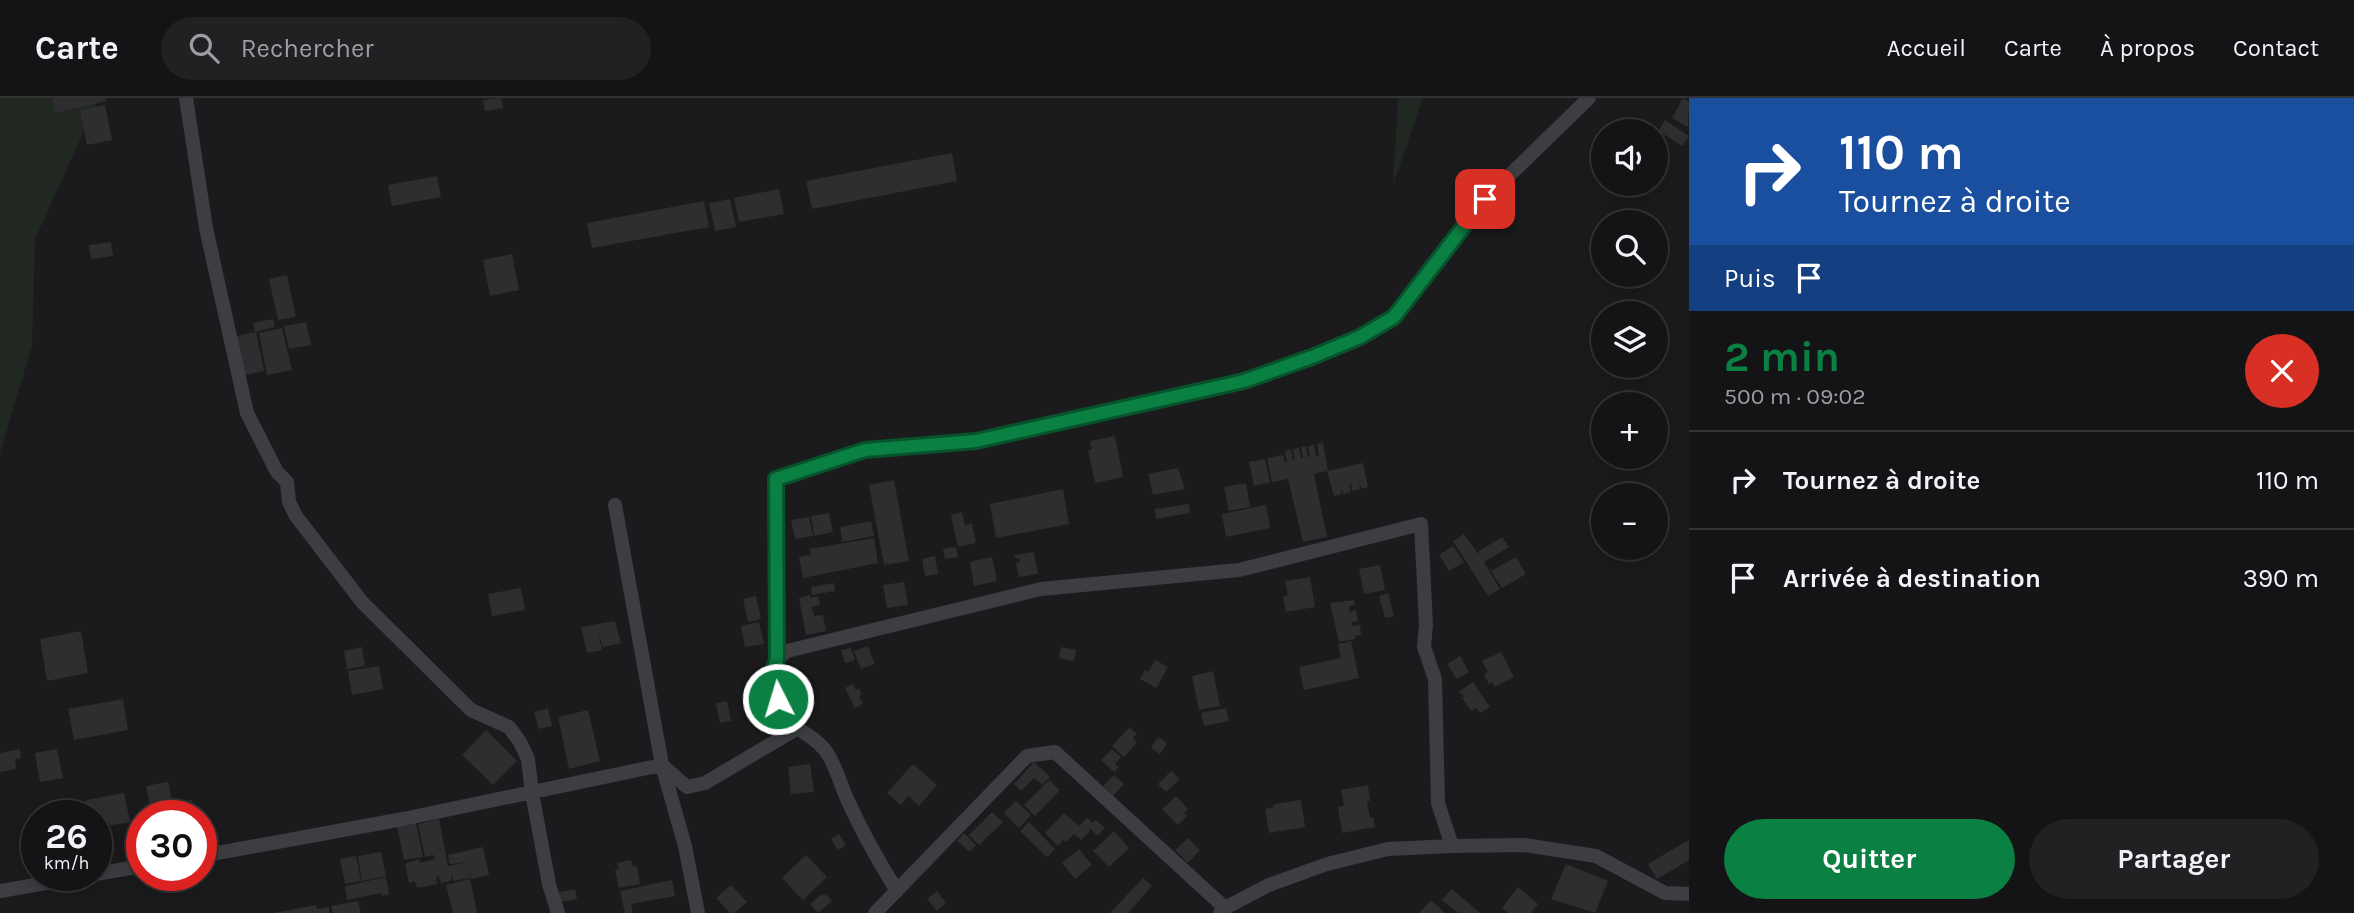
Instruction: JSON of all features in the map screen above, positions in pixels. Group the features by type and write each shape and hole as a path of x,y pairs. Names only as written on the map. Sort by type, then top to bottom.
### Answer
{"street":[{"path":"186,98 206,228 247,414 276,471 287,482 289,502 296,516 362,602 471,710 509,727 520,742 528,759 531,793 558,913"},
{"path":"897,891 881,867 848,801 829,755 816,739 798,728 785,715 778,699 774,668 777,659 776,479 865,450 976,441 1244,381 1360,337 1394,317 1485,199 1589,98"},
{"path":"615,505 662,765 685,846 698,913"},
{"path":"777,659 787,651 1041,589 1239,570 1421,524 1426,625 1424,647 1435,679 1438,803 1452,846"},
{"path":"662,765 687,787 705,783 798,728"},
{"path":"875,913 1027,756 1055,752 1223,911 1269,885 1326,864 1388,849 1452,846 1524,845 1596,856 1665,893 1689,894"},
{"path":"217,853 404,819 662,765"},
{"path":"0,891 21,887"}],"shaded area":[{"path":"0,98 99,98 35,239 32,346 0,453"},
{"path":"1398,98 1423,98 1393,185"}],"building":[{"path":"52,98 106,98 106,101 55,113"},
{"path":"501,98 503,108 485,111 483,100"},
{"path":"1683,98 1689,102 1688,127 1672,118"},
{"path":"105,105 112,140 87,145 80,110"},
{"path":"1668,122 1689,136 1682,146 1668,137"},
{"path":"952,153 957,181 812,209 806,181"},
{"path":"437,176 441,197 392,206 388,185"},
{"path":"779,189 784,214 739,222 734,198"},
{"path":"730,199 736,227 715,231 709,203"},
{"path":"704,201 709,227 592,248 587,223"},
{"path":"111,242 113,256 91,259 89,245"},
{"path":"512,254 519,290 490,296 483,260"},
{"path":"287,275 296,317 278,320 269,279"},
{"path":"273,319 275,327 255,332 253,323"},
{"path":"306,322 311,345 289,349 284,326"},
{"path":"282,328 292,370 267,375 259,333"},
{"path":"256,332 264,371 240,376 232,337"},
{"path":"1115,436 1123,477 1095,483 1088,450 1092,449 1090,441"},
{"path":"1323,443 1328,471 1363,463 1368,487 1362,489 1358,481 1360,489 1352,491 1351,484 1351,492 1344,494 1340,487 1342,494 1334,496 1327,471 1314,474 1327,537 1303,542 1288,479 1272,482 1267,458 1283,455 1287,462 1285,451 1291,449 1295,460 1293,449 1299,448 1303,458 1301,447 1306,446 1310,457 1308,446 1314,445 1316,456 1319,455 1317,444"},
{"path":"1265,459 1270,482 1254,486 1249,462"},
{"path":"1178,468 1185,489 1153,495 1148,474"},
{"path":"894,480 909,561 884,565 869,485"},
{"path":"1246,483 1250,507 1229,511 1224,487"},
{"path":"1063,489 1069,524 996,538 990,504"},
{"path":"1189,504 1190,513 1156,519 1155,509"},
{"path":"1266,505 1270,528 1226,537 1222,514"},
{"path":"962,512 965,525 972,524 976,543 958,547 951,515"},
{"path":"829,513 833,532 814,536 811,516"},
{"path":"809,517 813,536 795,539 791,520"},
{"path":"871,521 874,536 842,542 840,527"},
{"path":"1464,534 1478,554 1502,537 1509,547 1484,562 1500,589 1488,596 1453,541"},
{"path":"874,538 878,563 803,578 799,557 811,555 809,549"},
{"path":"1453,546 1464,562 1449,571 1439,555"},
{"path":"956,547 958,557 945,559 943,549"},
{"path":"1034,552 1038,574 1019,577 1016,563 1020,562 1014,555"},
{"path":"935,556 938,574 925,576 922,559"},
{"path":"992,557 997,581 974,586 970,562"},
{"path":"1516,557 1526,574 1502,588 1491,571"},
{"path":"1380,565 1385,590 1364,594 1359,569"},
{"path":"1310,577 1315,607 1286,612 1283,596 1288,595 1285,581"},
{"path":"904,582 908,605 887,608 883,585"},
{"path":"834,583 835,591 812,595 811,587"},
{"path":"521,588 525,610 492,616 488,594"},
{"path":"1388,593 1394,616 1385,618 1379,596"},
{"path":"810,595 811,598 818,596 820,605 812,607 814,616 823,615 826,631 806,635 799,598"},
{"path":"756,596 761,619 748,622 743,599"},
{"path":"1354,600 1355,605 1349,606 1349,612 1356,610 1358,621 1352,622 1352,626 1360,625 1361,635 1339,642 1330,603"},
{"path":"615,621 621,643 603,647 598,631 602,650 587,653 581,627"},
{"path":"759,622 764,644 745,647 741,626"},
{"path":"81,631 88,673 47,681 40,639"},
{"path":"1351,641 1359,678 1304,690 1299,667 1341,658 1338,644"},
{"path":"868,646 875,664 861,669 854,651"},
{"path":"362,647 365,666 347,669 344,651"},
{"path":"1061,647 1076,650 1074,661 1059,658"},
{"path":"851,648 855,660 845,663 841,650"},
{"path":"1501,652 1514,677 1495,687 1492,682 1489,684 1484,674 1488,672 1482,661"},
{"path":"1460,656 1469,672 1457,679 1447,664"},
{"path":"1155,660 1168,667 1156,688 1140,679"},
{"path":"379,666 383,689 352,695 348,671"},
{"path":"1213,671 1220,706 1199,710 1192,676"},
{"path":"1473,682 1490,707 1480,713 1477,708 1471,711 1462,698 1465,696 1458,692"},
{"path":"853,684 862,694 859,696 863,704 855,708 845,688"},
{"path":"123,699 128,730 74,740 68,709"},
{"path":"727,701 731,721 720,723 716,703"},
{"path":"548,708 552,726 539,729 534,712"},
{"path":"1226,708 1229,721 1204,726 1201,713"},
{"path":"588,710 600,761 569,769 558,717"},
{"path":"1130,727 1137,734 1133,738 1137,743 1124,757 1112,746"},
{"path":"486,730 517,761 493,785 462,755"},
{"path":"1158,737 1167,743 1160,754 1151,748"},
{"path":"20,749 21,758 15,759 16,769 0,772 0,753"},
{"path":"57,749 63,778 40,782 35,753"},
{"path":"1112,749 1121,757 1115,764 1119,767 1114,772 1101,760"},
{"path":"1034,762 1050,777 1042,785 1034,778 1021,791 1014,784"},
{"path":"810,764 814,792 791,794 788,767"},
{"path":"913,764 937,785 919,806 908,796 901,805 887,793"},
{"path":"1171,771 1180,779 1166,792 1158,784"},
{"path":"1114,775 1124,784 1113,796 1103,786"},
{"path":"1049,780 1060,790 1035,816 1024,805"},
{"path":"168,782 172,800 149,800 146,786"},
{"path":"1368,785 1370,801 1367,801 1370,818 1373,817 1375,827 1342,833 1338,807 1344,806 1341,790"},
{"path":"124,793 126,823 112,825 112,800 86,800"},
{"path":"1176,796 1188,809 1184,813 1187,816 1178,825 1162,809"},
{"path":"1301,800 1305,827 1269,833 1265,809 1274,807 1274,804"},
{"path":"1016,801 1031,815 1019,828 1004,813"},
{"path":"992,812 1003,822 979,845 969,835"},
{"path":"1064,813 1079,826 1087,818 1093,823 1096,820 1105,828 1098,836 1088,827 1090,831 1081,840 1074,834 1058,846 1045,833"},
{"path":"439,819 448,866 467,862 450,864 448,855 483,847 489,875 471,879 468,868 470,878 453,881 451,874 451,881 441,883 439,876 436,877 437,884 417,888 415,881 409,883 405,864 419,859 420,863 435,859 434,855 425,857 418,824"},
{"path":"1029,822 1055,849 1047,857 1020,831"},
{"path":"416,823 423,857 404,860 397,827"},
{"path":"1114,831 1129,848 1109,867 1093,851"},
{"path":"964,833 976,845 970,852 957,841"},
{"path":"839,834 846,845 838,850 831,839"},
{"path":"1188,838 1200,850 1188,863 1175,850"},
{"path":"1689,840 1689,860 1657,879 1648,864"},
{"path":"1079,849 1092,865 1075,879 1062,863"},
{"path":"381,852 386,876 362,881 358,856"},
{"path":"806,855 827,877 803,900 782,878"},
{"path":"356,856 361,881 345,884 340,859"},
{"path":"631,860 633,867 637,866 640,884 619,888 615,870 619,869 617,863"},
{"path":"1566,864 1608,881 1595,913 1551,899"},
{"path":"386,877 389,894 381,896 381,893 347,900 345,886"},
{"path":"1143,878 1152,886 1130,913 1110,913"},
{"path":"470,879 477,913 453,913 446,885"},
{"path":"672,880 675,896 631,904 633,913 625,913 620,891"},
{"path":"731,885 747,902 735,913 730,913 716,898"},
{"path":"1518,887 1538,904 1531,913 1508,913 1502,908"},
{"path":"575,889 577,899 561,902 559,892"},
{"path":"1452,889 1480,913 1458,913 1442,900"},
{"path":"937,891 946,903 937,911 927,899"},
{"path":"822,894 826,894 832,901 818,913 810,904"},
{"path":"1431,900 1445,913 1419,913"},
{"path":"358,901 361,913 333,913 331,906"},
{"path":"316,905 317,909 329,907 329,913 274,913"}],"route":[{"path":"778,699 774,668 777,659 776,479 865,450 976,441 1244,381 1312,357 1360,337 1394,317 1485,199"}]}
